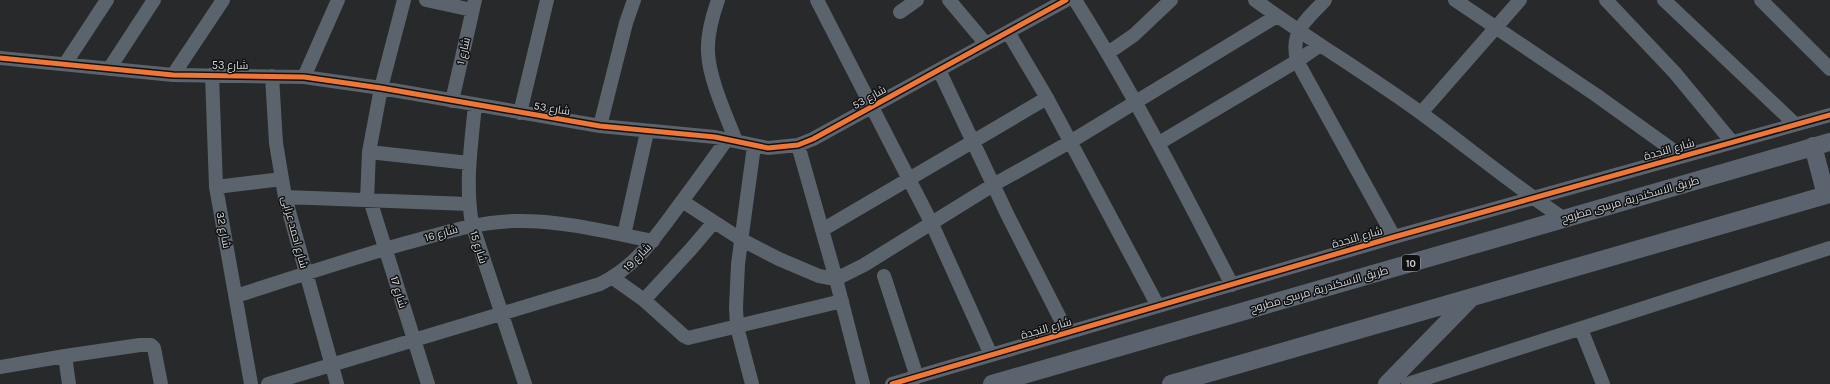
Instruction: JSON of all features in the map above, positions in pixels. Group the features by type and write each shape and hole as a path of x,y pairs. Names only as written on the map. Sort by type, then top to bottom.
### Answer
{"main road":[{"path":"1171,384 1828,194 1822,144"},
{"name":"طريق الاسكندرية, مرسى مطروح","path":"992,384 1822,144"},
{"path":"1388,384 1473,296"}],"street":[{"path":"66,64 107,0"},
{"path":"109,69 154,0"},
{"path":"173,75 223,0"},
{"path":"304,77 338,0"},
{"path":"369,200 369,152 380,88 404,0"},
{"path":"426,0 474,5"},
{"path":"520,113 547,0"},
{"path":"600,126 626,23 634,0"},
{"path":"718,0 711,23 708,52 710,70 732,140"},
{"path":"817,0 910,178 991,355"},
{"path":"900,12 917,0"},
{"path":"950,0 986,44"},
{"name":"شارع 53","path":"0,58 173,75 304,77 380,88 600,126 732,140 768,148 798,145 814,139 1066,0"},
{"path":"1076,0 1159,143 1232,285"},
{"path":"1108,53 1134,35 1171,0"},
{"path":"1255,0 1319,46 1421,113 1533,198 1563,218"},
{"path":"1325,0 1298,31 1295,52 1297,61 1394,237"},
{"path":"1455,0 1596,95 1681,156"},
{"path":"1421,113 1520,0"},
{"path":"1606,0 1675,73 1732,142"},
{"path":"1664,0 1795,124"},
{"path":"1760,0 1830,69"},
{"name":"شارع 1","path":"452,101 474,5"},
{"path":"682,201 742,240 800,269 819,276 836,279 864,265 993,185 1070,142 1135,101 1277,16"},
{"path":"1008,32 1046,98 1158,306"},
{"path":"1159,143 1297,61 1319,46"},
{"path":"939,70 993,185 1067,332"},
{"name":"شارع 32","path":"212,75 216,187 251,384"},
{"name":"شارع احمد عرابى","path":"272,76 276,143 282,179 306,274 337,384"},
{"path":"822,230 1046,98"},
{"name":"شارع 15","path":"475,105 467,183 468,204 472,224 525,384"},
{"name":"شارع النجدة","path":"892,384 1394,237 1830,115"},
{"path":"624,235 647,132"},
{"name":"شارع 19","path":"268,384 600,284 613,278 624,270 653,241 682,201 732,140"},
{"path":"798,145 842,301 863,384"},
{"path":"752,384 737,327 736,287 754,146"},
{"path":"369,152 469,163"},
{"path":"216,187 282,179"},
{"path":"286,197 468,204"},
{"name":"شارع 17","path":"369,200 386,249 428,384"},
{"name":"شارع 16","path":"236,296 472,224 538,222 560,224 653,241"},
{"path":"644,300 673,270 714,222"},
{"path":"1408,384 1830,248"},
{"path":"884,276 917,377"},
{"path":"613,278 644,300 688,338 842,301"},
{"path":"1581,329 1602,384"},
{"path":"0,367 140,345 151,345 154,348 161,384"},
{"path":"65,356 69,384"}],"cycle path":[{"path":"0,58 173,75 304,77 381,88 600,126 715,137 768,148 798,145 813,139 1066,0"},
{"path":"892,384 1394,237 1830,115"}]}
